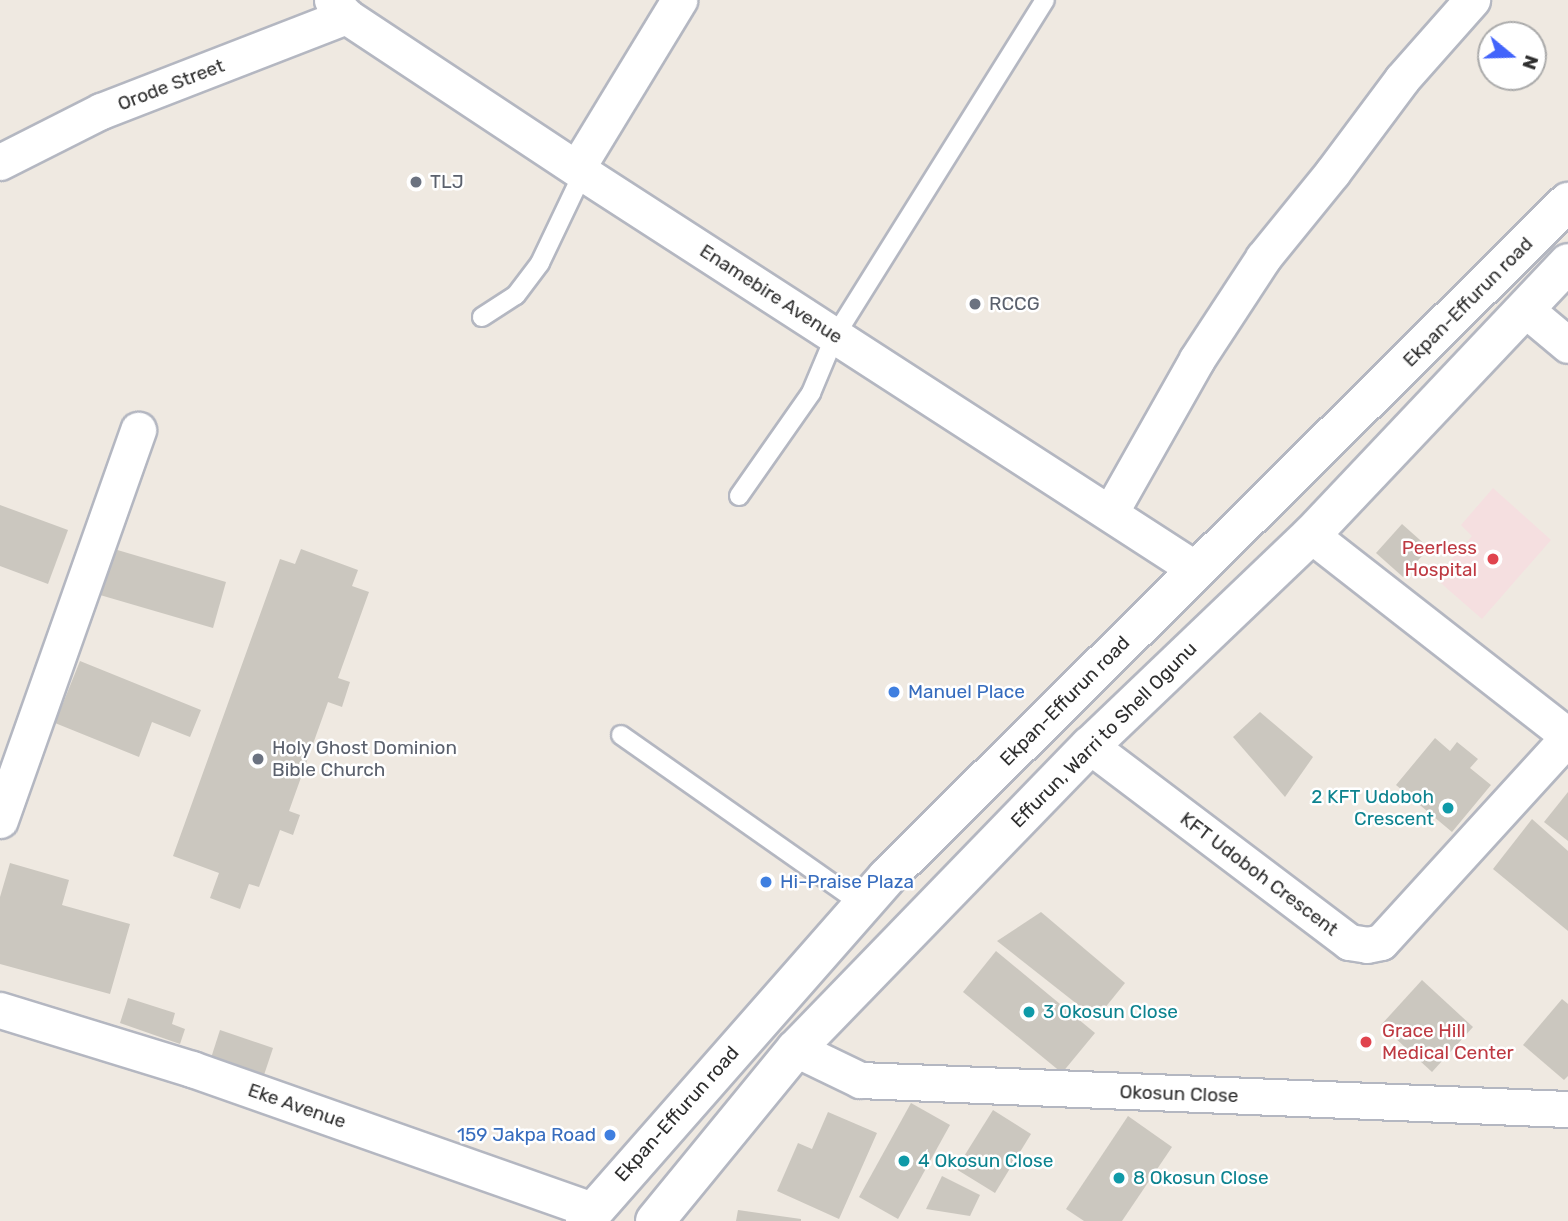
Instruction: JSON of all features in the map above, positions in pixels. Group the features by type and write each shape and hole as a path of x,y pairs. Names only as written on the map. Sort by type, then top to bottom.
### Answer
{"main road":[{"name":"Ekpan-Effurun road","path":"588,1216 863,905 1568,202"},
{"name":"Effurun, Warri to Shell Ogunu","path":"655,1221 796,1049 1090,746 1311,535 1568,263"}],"street":[{"path":"580,171 679,0"},
{"path":"1110,513 1197,359 1264,258 1402,79 1472,0"},
{"name":"Enamebire Avenue","path":"339,8 580,171 1197,570"},
{"name":"Orode Street","path":"0,162 102,111 339,8"},
{"path":"1525,309 1568,345"},
{"path":"0,820 138,430"},
{"name":"KFT Udoboh Crescent","path":"1090,746 1349,942 1367,945 1381,942 1568,737 1311,535"},
{"name":"Eke Avenue","path":"0,1010 192,1069 588,1216"},
{"name":"Okosun Close","path":"796,1049 860,1080 1568,1109"}],"lane":[{"path":"739,496 811,393 835,336 1045,0"},
{"path":"482,317 516,295 540,262 580,171"},
{"path":"621,735 863,905"}],"shaded area":[{"name":"Peerless Hospital","path":"1493,488 1551,540 1482,619 1435,578 1472,536 1461,525"}],"building":[{"path":"0,505 68,530 48,584 0,566"},
{"path":"1402,524 1429,548 1403,577 1376,553"},
{"path":"114,549 226,582 213,628 100,595"},
{"name":"Holy Ghost Dominion Bible Church","path":"301,549 358,570 352,586 369,592 338,678 350,682 342,707 328,702 289,811 300,815 293,835 280,830 259,887 249,884 240,909 210,898 219,873 173,856 280,559 295,564"},
{"path":"80,661 201,710 190,737 152,722 139,757 55,723"},
{"path":"1260,712 1313,757 1285,797 1233,737"},
{"name":"2 KFT Udoboh Crescent","path":"1435,738 1450,751 1457,742 1478,759 1470,768 1491,785 1452,832 1396,785"},
{"path":"1568,792 1568,841 1544,822"},
{"path":"1532,819 1568,851 1568,931 1493,869"},
{"path":"10,863 69,880 62,905 130,924 110,994 0,964 0,897"},
{"path":"1041,912 1125,983 1096,1019 997,941"},
{"name":"3 Okosun Close","path":"996,951 1095,1033 1062,1073 963,992"},
{"path":"1422,980 1473,1027 1432,1072 1381,1025"},
{"path":"128,998 175,1013 172,1024 185,1029 180,1044 120,1023"},
{"path":"1562,999 1568,1004 1568,1076 1564,1080 1523,1045"},
{"path":"220,1030 273,1048 264,1075 211,1058"},
{"name":"4 Okosun Close","path":"911,1103 950,1125 898,1219 859,1197"},
{"path":"993,1110 1031,1134 995,1193 956,1169"},
{"path":"828,1112 877,1133 839,1219 777,1191 798,1143 812,1149"},
{"name":"8 Okosun Close","path":"1128,1116 1172,1147 1122,1221 1084,1221 1066,1209"},
{"path":"942,1176 980,1195 970,1216 926,1209"},
{"path":"738,1210 801,1219 801,1221 736,1221"}],"place":[{"name":"TLJ","path":"416,182"},
{"name":"RCCG","path":"975,304"},
{"name":"Peerless Hospital","path":"1493,559"},
{"name":"Manuel Place","path":"894,692"},
{"name":"Holy Ghost Dominion Bible Church","path":"258,759"},
{"name":"2 KFT Udoboh Crescent","path":"1448,808"},
{"name":"Hi-Praise Plaza","path":"766,882"},
{"name":"3 Okosun Close","path":"1029,1012"},
{"name":"Grace Hill Medical Center","path":"1366,1042"},
{"name":"159 Jakpa Road","path":"610,1135"},
{"name":"4 Okosun Close","path":"904,1161"},
{"name":"8 Okosun Close","path":"1119,1178"}]}
